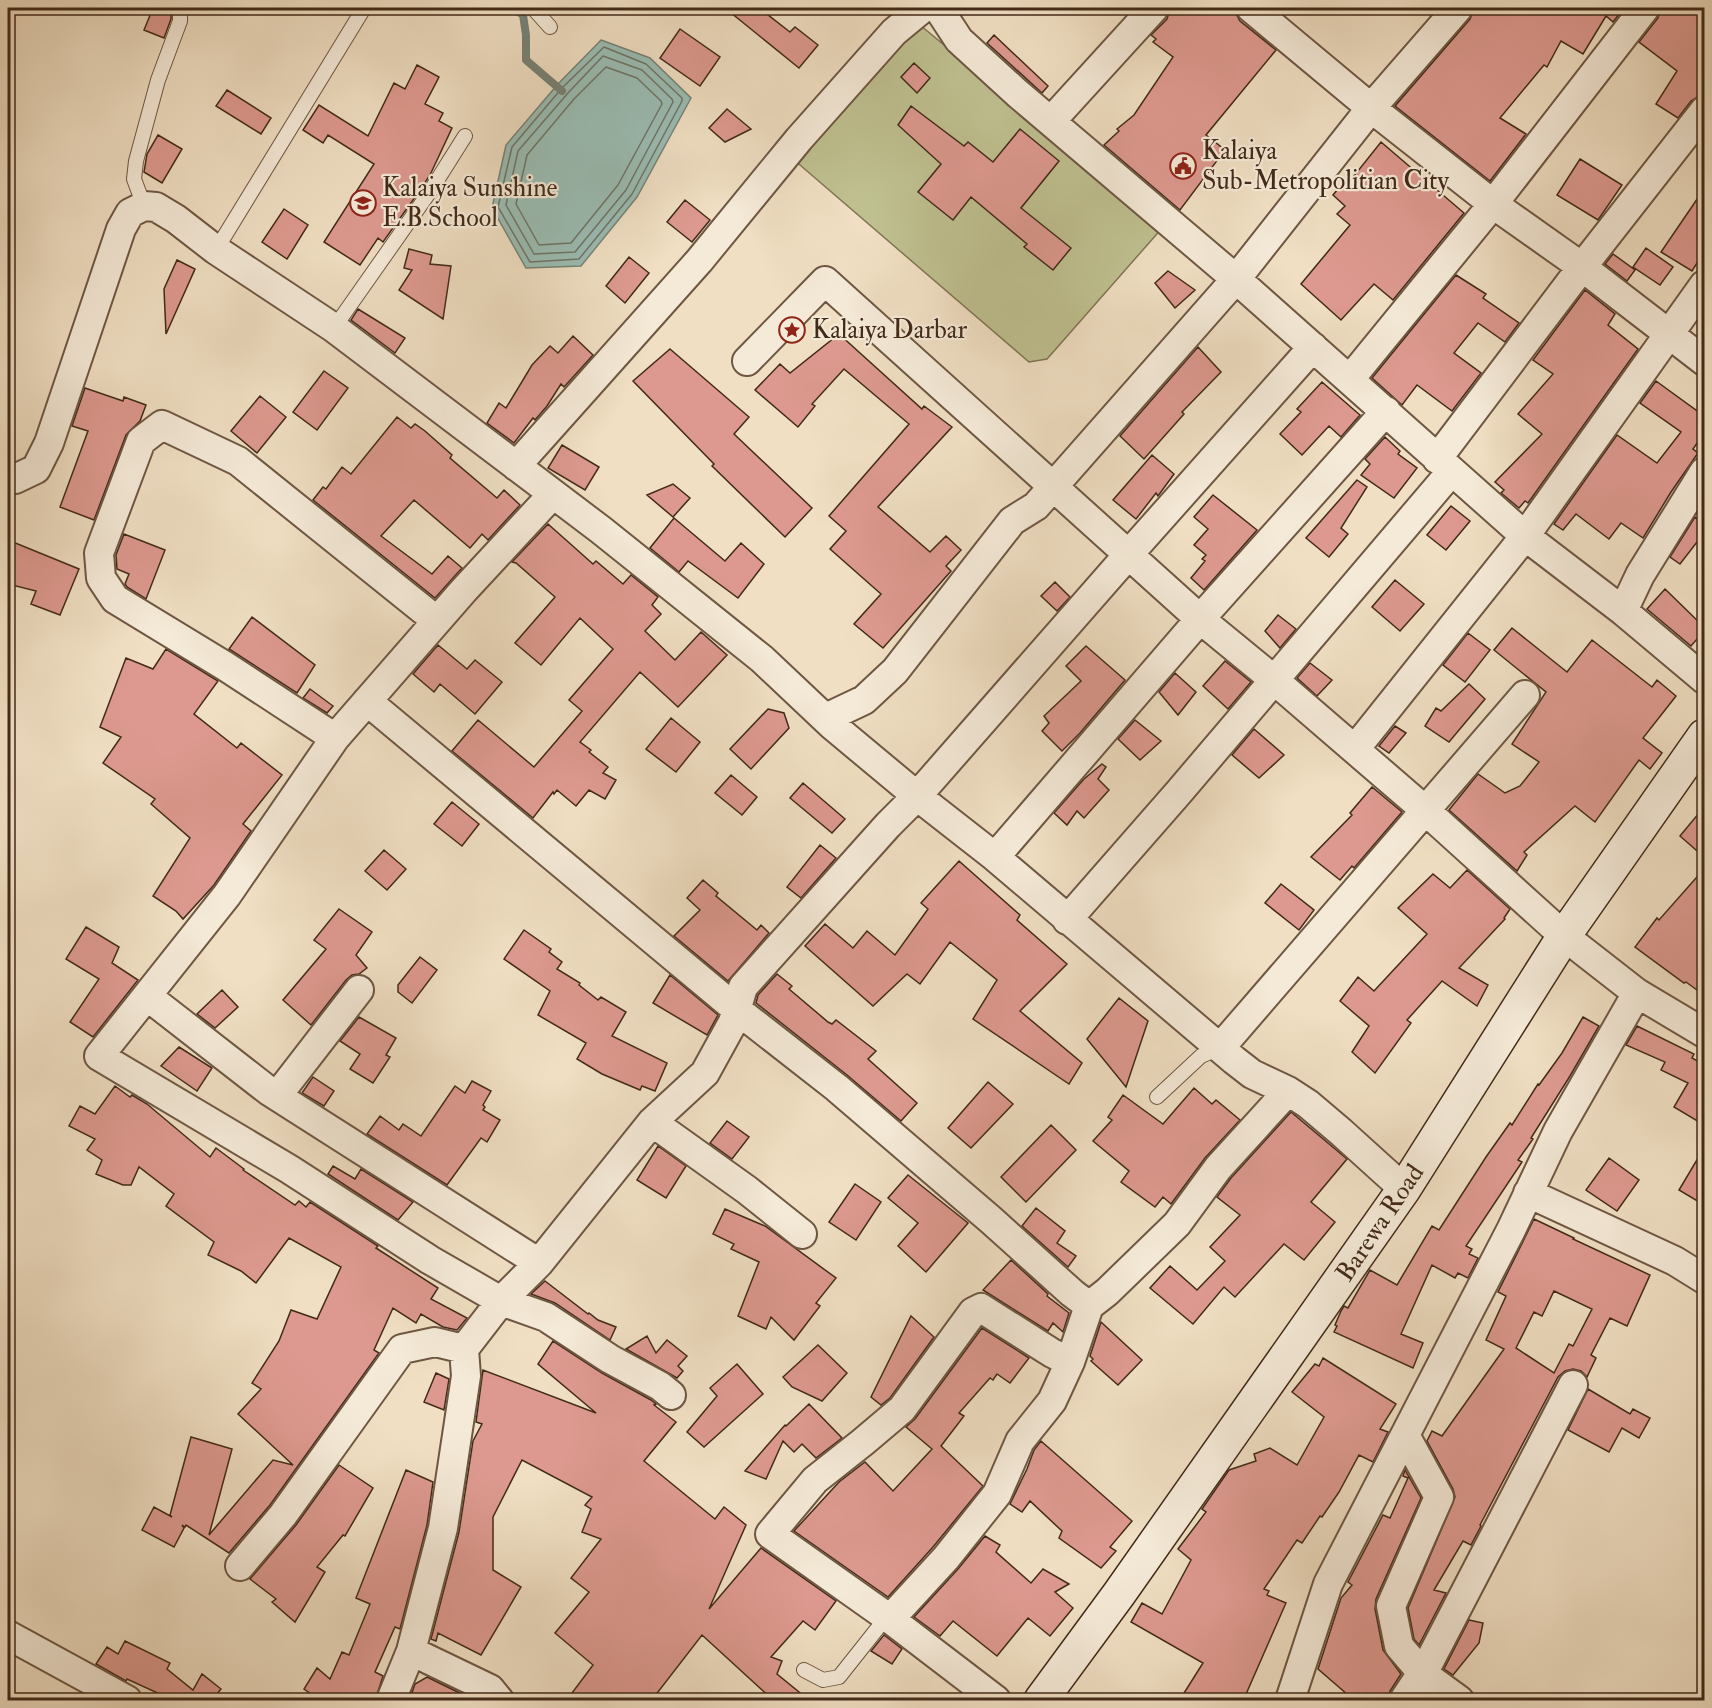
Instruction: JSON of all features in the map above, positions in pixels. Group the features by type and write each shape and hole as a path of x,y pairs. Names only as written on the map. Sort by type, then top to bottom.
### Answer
{"main road":[{"name":"Barewa Road","path":"1041,1701 1404,1189 1564,936 1704,736"}],"street":[{"path":"516,466 699,261 799,139 886,41 923,8"},
{"path":"938,8 959,40 1350,379 1444,466 1525,536 1623,611 1704,679"},
{"path":"1051,121 1154,8"},
{"path":"1251,8 1371,108 1492,204 1582,267 1704,361"},
{"path":"826,718 864,700 895,671 1012,521 1036,506 1236,279 1371,108 1458,8"},
{"path":"1350,379 1492,204 1645,8"},
{"path":"1067,920 1179,792 1273,679 1444,466 1582,267 1704,111"},
{"path":"8,476 15,478 36,469 49,442 113,247 130,213 144,206 156,207 176,219 216,250 334,328 553,494 762,659 826,718 917,796 995,857 1220,1048 1252,1074 1288,1091 1341,1131 1404,1189"},
{"path":"747,361 825,282 1200,619 1426,811 1564,936 1637,993 1704,1033"},
{"path":"1354,749 1525,536 1704,285"},
{"path":"391,1701 411,1651 442,1527 466,1377 464,1349 501,1301 539,1263 652,1122 705,1073 733,1022 743,987 888,825 917,796 1313,347"},
{"path":"995,857 1200,619 1386,411"},
{"path":"335,738 225,666 115,599 101,578 99,553 141,441 162,425 238,460 437,621"},
{"path":"1623,611 1640,575 1704,472"},
{"path":"553,494 437,621 335,738 227,895 99,1056 290,1169 430,1260 501,1301 546,1317 610,1359 660,1386 671,1395"},
{"path":"1220,1048 1526,695"},
{"path":"367,701 736,1009 837,1088 1089,1306"},
{"path":"277,1096 359,990"},
{"path":"1290,1701 1328,1584 1558,1131 1637,993"},
{"path":"147,996 277,1096 539,1263"},
{"path":"890,1619 946,1558 997,1494 1020,1442 1052,1401 1071,1362 1089,1306 1107,1292 1178,1224 1218,1168 1288,1091"},
{"path":"652,1122 747,1190 802,1234"},
{"path":"1528,1194 1675,1260 1704,1279"},
{"path":"996,1701 890,1619 770,1534 814,1480 902,1408 973,1312 981,1308 1052,1353 1071,1362"},
{"path":"240,1566 283,1515 402,1349 435,1342 464,1349"},
{"path":"1404,1701 1422,1673 1573,1385"},
{"path":"1405,1435 1439,1497 1391,1606 1399,1646 1422,1673 1459,1701"},
{"path":"8,1635 127,1701"},
{"path":"411,1651 490,1689 499,1701"}],"lane":[{"path":"144,206 134,180 136,161 158,80 180,21 180,8"},
{"path":"216,250 364,8"},
{"path":"532,8 550,27"},
{"path":"334,328 465,136"},
{"path":"1157,1097 1201,1056 1220,1048"},
{"path":"804,1670 823,1680 839,1677 882,1624 890,1619"}],"green space":[{"path":"914,20 1163,227 1047,359 1029,362 793,159"}],"water":[{"path":"601,40 650,58 691,98 637,197 581,266 526,268 492,208 506,145 558,84"}],"building":[{"path":"153,8 171,8 171,19 164,38 144,30"},
{"path":"725,8 759,8 790,32 795,27 818,45 799,68"},
{"path":"1170,8 1233,8 1240,21 1276,50 1206,135 1225,150 1180,210 1104,145 1119,131 1117,129 1134,115 1173,57 1153,42 1156,39 1151,35 1167,19"},
{"path":"1474,8 1624,8 1613,22 1606,16 1583,54 1561,41 1547,67 1544,65 1500,118 1526,134 1490,181 1395,106 1470,19"},
{"path":"1661,8 1704,8 1704,90 1701,95 1691,101 1678,118 1656,104 1677,71 1639,42 1658,18"},
{"path":"680,29 720,57 700,86 660,58"},
{"path":"994,35 1048,86 1042,93 987,43"},
{"path":"914,63 930,78 917,93 901,77"},
{"path":"417,65 439,77 425,104 443,113 439,121 452,128 430,175 418,193 383,242 378,238 360,265 324,242 374,164 328,135 323,143 303,130 319,105 368,136 394,83 405,89"},
{"path":"227,90 271,118 261,134 216,106"},
{"path":"911,106 964,146 968,142 993,162 1020,129 1059,161 1021,208 1071,248 1053,270 1024,247 1027,244 971,197 953,220 918,192 941,164 898,125"},
{"path":"727,109 751,129 725,142 709,128"},
{"path":"158,135 182,149 162,183 144,172 147,154"},
{"path":"1381,142 1464,213 1393,300 1374,284 1341,320 1301,284 1350,225 1337,214 1345,206 1333,195 1347,178 1350,181"},
{"path":"1580,159 1622,185 1598,220 1557,195"},
{"path":"1704,189 1704,252 1692,271 1661,252"},
{"path":"685,200 710,220 692,242 667,222"},
{"path":"284,209 308,225 287,259 262,242"},
{"path":"1646,248 1673,267 1660,285 1633,267"},
{"path":"409,249 432,255 430,264 451,266 443,319 399,290 412,270 404,268"},
{"path":"1613,254 1635,270 1627,281 1605,264"},
{"path":"629,257 649,273 625,303 606,286"},
{"path":"177,260 195,269 166,334 164,289"},
{"path":"1168,271 1195,290 1175,308 1155,283"},
{"path":"1456,275 1486,294 1483,298 1519,323 1505,342 1478,323 1454,353 1481,373 1452,411 1417,385 1402,405 1372,378"},
{"path":"1585,290 1615,314 1608,325 1638,349 1528,503 1525,501 1519,508 1501,493 1504,490 1495,482 1542,434 1518,414 1553,374 1533,360"},
{"path":"358,309 405,338 395,353 351,320"},
{"path":"839,334 922,409 924,406 952,427 878,507 930,552 946,536 961,550 946,566 951,571 883,648 854,624 881,594 830,549 846,531 829,516 909,424 844,369 812,404 815,406 798,427 755,390 780,364 790,373"},
{"path":"573,336 593,355 564,387 561,384 547,406 535,420 533,418 514,443 487,423 499,403 506,408 532,365 550,346 558,353"},
{"path":"1198,347 1221,372 1182,412 1184,414 1144,459 1120,436"},
{"path":"670,349 749,417 734,434 812,508 785,537 712,466 714,464 633,381"},
{"path":"324,371 348,388 317,430 293,412"},
{"path":"1656,381 1704,416 1704,433 1693,449 1698,453 1643,538 1621,523 1609,539 1576,514 1563,530 1554,524 1617,435 1657,463 1681,432 1640,403"},
{"path":"1322,382 1360,415 1341,437 1329,426 1302,455 1280,434 1301,412 1297,409"},
{"path":"85,388 123,401 124,397 146,405 140,421 126,435 94,520 60,507 88,431 72,426"},
{"path":"260,396 286,417 257,453 231,431"},
{"path":"397,417 411,428 415,424 425,431 452,455 450,458 497,498 504,490 520,505 488,540 482,534 470,548 414,500 381,536 432,574 448,556 462,568 435,598 313,500 323,487 326,489 342,467 351,474"},
{"path":"1385,437 1400,451 1398,454 1417,468 1394,498 1361,475 1370,464 1365,459"},
{"path":"562,445 599,467 585,490 548,468"},
{"path":"1152,455 1174,474 1158,496 1156,493 1136,519 1113,500"},
{"path":"1357,480 1367,487 1341,528 1348,534 1329,557 1306,538"},
{"path":"673,484 690,498 673,517 647,495"},
{"path":"1213,495 1257,530 1204,590 1191,578 1205,561 1202,559 1206,555 1194,545 1208,529 1194,517"},
{"path":"1451,506 1470,521 1446,550 1427,535"},
{"path":"1695,517 1704,525 1704,533 1680,564 1670,557"},
{"path":"674,518 725,561 741,543 764,564 738,598 688,561 679,572 650,548"},
{"path":"548,524 593,564 596,561 623,584 631,575 658,597 652,605 661,614 645,631 675,660 701,632 727,655 678,707 640,672 580,742 608,767 603,773 616,780 605,799 589,790 576,806 557,790 533,818 452,751 478,720 534,767 582,711 569,700 613,649 580,618 541,665 515,643 555,597 512,562"},
{"path":"124,534 165,550 146,599 127,587 125,584 129,574 117,569 116,555"},
{"path":"8,540 79,569 60,615 31,604 36,591 8,584"},
{"path":"1395,580 1424,604 1400,631 1372,607"},
{"path":"1055,582 1070,597 1057,611 1041,596"},
{"path":"1665,589 1704,627 1704,631 1691,646 1647,609"},
{"path":"1278,615 1296,629 1280,648 1265,631"},
{"path":"252,617 315,665 297,693 229,649"},
{"path":"1512,628 1567,672 1592,640 1652,687 1657,680 1676,696 1643,738 1662,753 1650,769 1639,760 1595,822 1575,806 1524,852 1527,855 1517,871 1449,810 1478,774 1505,793 1520,786 1539,762 1512,744 1546,692 1494,650"},
{"path":"1468,633 1490,650 1465,682 1443,665"},
{"path":"438,645 467,669 475,660 502,682 475,714 440,684 434,692 413,674"},
{"path":"1086,646 1125,680 1062,751 1042,731 1049,723 1044,716 1081,681 1066,666"},
{"path":"166,649 218,681 194,714 237,748 241,743 282,775 243,824 251,831 214,885 183,919 176,911 153,896 190,838 151,804 155,799 103,763 121,737 100,727 126,658 153,669"},
{"path":"1225,661 1251,682 1228,709 1203,686"},
{"path":"1310,663 1332,680 1317,696 1297,678"},
{"path":"1175,673 1196,692 1178,715 1159,692"},
{"path":"1469,684 1485,699 1449,742 1425,726 1436,708 1441,711"},
{"path":"310,689 333,706 327,713 303,698"},
{"path":"768,709 784,713 789,728 751,769 730,749"},
{"path":"671,718 700,742 676,772 646,749"},
{"path":"1135,720 1161,741 1140,760 1118,739"},
{"path":"1395,726 1406,733 1389,753 1379,746"},
{"path":"1254,729 1284,755 1259,778 1232,755"},
{"path":"1102,764 1106,767 1098,779 1109,790 1084,818 1077,811 1067,825 1054,813 1084,779"},
{"path":"731,775 757,797 742,815 715,793"},
{"path":"803,783 845,819 832,833 790,798"},
{"path":"1372,787 1402,812 1354,868 1352,866 1340,880 1311,857 1352,815 1350,813"},
{"path":"452,802 479,824 462,846 434,824"},
{"path":"1704,807 1704,857 1680,836"},
{"path":"820,845 836,858 801,898 787,887"},
{"path":"384,850 406,869 387,890 365,871"},
{"path":"959,861 1020,915 1017,920 1067,964 1020,1011 1082,1063 1069,1084 973,1019 997,980 950,942 920,984 907,974 873,1006 805,946 825,924 853,948 867,931 895,955 928,909 921,903"},
{"path":"1704,869 1704,995 1635,947 1657,918 1659,920"},
{"path":"1467,870 1510,909 1505,919 1459,968 1488,985 1477,1006 1442,981 1407,1020 1411,1023 1375,1073 1352,1052 1369,1026 1340,1001 1358,977 1374,991 1427,934 1398,908 1433,874 1450,888"},
{"path":"703,880 718,893 716,896 757,930 761,925 769,933 728,981 674,936 700,910 687,898"},
{"path":"1281,884 1314,910 1299,930 1265,903"},
{"path":"339,909 372,932 356,955 367,968 346,980 311,1025 283,1000 326,949 314,940"},
{"path":"86,927 119,947 112,963 138,980 93,1037 70,1022 99,979 66,959"},
{"path":"524,930 551,949 549,952 562,962 557,969 580,983 579,985 598,1000 601,997 626,1012 612,1036 667,1063 655,1091 642,1086 640,1090 602,1074 577,1059 586,1043 538,1015 550,991 504,959"},
{"path":"420,957 437,970 412,1003 398,992 398,985"},
{"path":"777,974 792,986 789,989 828,1022 832,1024 836,1020 876,1051 868,1059 917,1103 901,1121 756,1003 758,995"},
{"path":"670,975 718,1015 707,1035 653,1003"},
{"path":"222,990 238,1007 215,1028 197,1014"},
{"path":"1119,998 1148,1021 1126,1087 1087,1039"},
{"path":"359,1017 396,1038 386,1055 390,1057 373,1083 350,1069 360,1054 340,1041"},
{"path":"1583,1017 1599,1026 1531,1138 1533,1139 1518,1160 1522,1162 1466,1246 1472,1249 1469,1254 1478,1258 1468,1278 1458,1273 1455,1278 1432,1265 1401,1334 1423,1343 1413,1368 1334,1332 1341,1311 1344,1306 1348,1308 1370,1270 1397,1285 1432,1226 1439,1230 1486,1157 1510,1123 1512,1125 1538,1084 1562,1053"},
{"path":"1637,1026 1694,1054 1692,1058 1699,1062 1704,1053 1704,1125 1674,1107 1688,1083 1661,1070 1665,1062 1626,1045"},
{"path":"179,1047 212,1068 197,1091 161,1066"},
{"path":"313,1077 334,1091 324,1106 302,1093"},
{"path":"472,1081 491,1091 483,1105 485,1107 483,1110 500,1120 487,1142 481,1138 447,1185 367,1134 380,1116 399,1130 403,1124 421,1136 455,1086 465,1093"},
{"path":"988,1082 1013,1104 971,1148 948,1128"},
{"path":"115,1086 130,1097 132,1095 147,1104 210,1157 216,1148 243,1170 295,1205 299,1201 306,1207 310,1202 378,1246 376,1248 438,1288 431,1299 467,1318 457,1330 443,1327 421,1314 416,1323 393,1308 374,1350 379,1353 270,1505 229,1553 186,1525 185,1527 182,1525 184,1528 174,1547 142,1530 154,1507 172,1517 170,1515 191,1437 232,1449 209,1535 273,1460 293,1465 238,1414 261,1389 252,1383 279,1341 291,1310 317,1319 341,1267 289,1238 256,1283 241,1271 208,1255 214,1242 166,1206 174,1194 139,1167 131,1185 123,1185 96,1174 102,1160 87,1150 95,1139 69,1126 80,1106 95,1114"},
{"path":"1194,1088 1212,1104 1216,1100 1240,1120 1205,1158 1171,1204 1163,1197 1155,1207 1121,1182 1129,1171 1093,1141 1112,1120 1108,1117 1123,1095 1163,1124"},
{"path":"1291,1112 1347,1159 1311,1202 1335,1222 1304,1260 1284,1244 1235,1297 1224,1287 1193,1324 1150,1288 1170,1266 1197,1290 1225,1261 1210,1247 1240,1215 1217,1197 1231,1178"},
{"path":"727,1121 749,1137 732,1159 710,1143"},
{"path":"1051,1125 1076,1150 1026,1202 1001,1177"},
{"path":"658,1146 686,1166 666,1198 637,1180"},
{"path":"1704,1148 1704,1205 1679,1190"},
{"path":"1609,1158 1639,1180 1617,1211 1586,1190"},
{"path":"333,1166 355,1179 361,1169 413,1202 398,1220 328,1174"},
{"path":"908,1175 968,1223 926,1272 898,1246 918,1223 888,1198"},
{"path":"855,1184 881,1202 856,1240 829,1222"},
{"path":"1036,1208 1065,1231 1057,1243 1076,1256 1068,1267 1022,1226"},
{"path":"725,1209 765,1226 836,1278 816,1303 820,1306 794,1340 771,1317 766,1329 738,1316 759,1262 731,1249 734,1244 713,1234"},
{"path":"1534,1219 1650,1275 1627,1326 1610,1318 1591,1355 1596,1358 1587,1377 1581,1371 1573,1369 1565,1371 1558,1377 1471,1545 1463,1541 1434,1590 1446,1593 1419,1645 1414,1639 1408,1608 1455,1497 1427,1441 1432,1431 1442,1436 1504,1349 1486,1340 1506,1296 1498,1292","holes":["1554,1291 1592,1309 1573,1346 1569,1344 1554,1373 1516,1348 1534,1312 1542,1316"]},
{"path":"1011,1260 1048,1294 1047,1296 1069,1313 1063,1332 1053,1323 1048,1331 983,1290"},
{"path":"545,1281 588,1314 616,1327 610,1340 555,1303 531,1294"},
{"path":"911,1316 934,1337 890,1398 881,1405 871,1397"},
{"path":"1101,1322 1142,1360 1118,1385 1091,1361 1093,1359 1090,1356"},
{"path":"982,1328 1029,1358 1010,1383 997,1374 993,1380 990,1378 959,1413 964,1416 941,1446 983,1486 888,1597 794,1531 839,1482 865,1462 893,1491 932,1449 906,1427 915,1419"},
{"path":"647,1336 656,1353 667,1340 687,1356 678,1366 683,1371 677,1378 626,1349"},
{"path":"553,1341 602,1373 651,1400 676,1422 644,1461 715,1519 724,1507 746,1525 709,1609 761,1548 836,1601 815,1630 803,1621 771,1657 782,1661 777,1674 810,1701 774,1701 702,1635 651,1701 566,1701 593,1665 555,1633 589,1592 571,1578 601,1539 582,1532 591,1509 585,1505 592,1497 522,1460 493,1517 493,1570 521,1587 481,1655 438,1633 436,1641 431,1639 459,1532 473,1441 482,1424 476,1422 483,1370 596,1413 538,1364"},
{"path":"818,1345 847,1373 822,1401 792,1387 783,1377"},
{"path":"1323,1358 1396,1404 1380,1429 1388,1432 1373,1462 1359,1455 1322,1517 1320,1516 1302,1543 1297,1540 1264,1589 1269,1591 1267,1595 1286,1603 1243,1701 1179,1701 1203,1663 1131,1622 1142,1603 1162,1614 1191,1560 1178,1549 1206,1512 1202,1509 1229,1470 1256,1461 1254,1454 1270,1448 1297,1465 1324,1417 1292,1392 1315,1364 1319,1366"},
{"path":"737,1364 763,1394 704,1447 687,1432 717,1396 710,1388"},
{"path":"436,1373 449,1379 444,1410 424,1402"},
{"path":"1588,1389 1630,1414 1633,1409 1650,1418 1639,1438 1622,1428 1609,1452 1568,1430"},
{"path":"809,1404 842,1438 816,1458 802,1444 794,1452 783,1441 766,1479 745,1471 785,1425"},
{"path":"1041,1441 1132,1521 1110,1547 1116,1551 1101,1568 1059,1538 1062,1531 1030,1501 1022,1512 1010,1504 1034,1450"},
{"path":"339,1465 373,1488 345,1536 343,1535 317,1567 325,1572 295,1622 272,1602 276,1599 250,1579 296,1525"},
{"path":"406,1470 433,1482 427,1525 400,1629 395,1627 375,1672 383,1676 375,1701 321,1701 304,1689 317,1668 330,1679 342,1652 349,1655 370,1604 356,1598"},
{"path":"1405,1470 1421,1498 1376,1599 1375,1609 1383,1650 1401,1674 1390,1691 1388,1701 1355,1701 1318,1669 1341,1598 1352,1585 1348,1582 1383,1515 1390,1518 1408,1478 1403,1476"},
{"path":"985,1536 1000,1545 996,1552 1031,1583 1043,1569 1069,1584 1055,1592 1073,1608 1050,1636 1028,1618 997,1656 953,1621 940,1636 914,1617"},
{"path":"1469,1620 1483,1623 1479,1643 1453,1675 1444,1669"},
{"path":"884,1635 902,1649 892,1664 871,1651"},
{"path":"125,1641 170,1663 167,1669 193,1690 202,1674 221,1689 211,1701 175,1701 127,1679 126,1681 96,1664 107,1647 118,1654"},
{"path":"427,1677 476,1701 409,1701 415,1684"}],"waterway":[{"path":"512,8 523,15 526,60 562,91"}],"place":[{"name":"Kalaiya Sub-Metropolitian City","path":"1183,166"},
{"name":"Kalaiya Sunshine E.B.School","path":"363,203"},
{"name":"Kalaiya Darbar","path":"792,330"}]}
